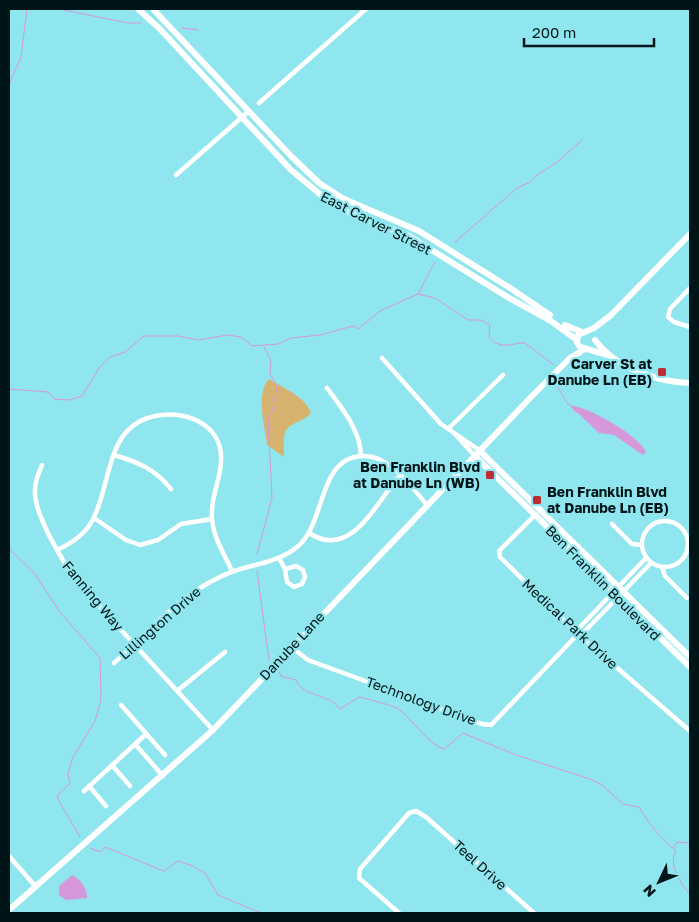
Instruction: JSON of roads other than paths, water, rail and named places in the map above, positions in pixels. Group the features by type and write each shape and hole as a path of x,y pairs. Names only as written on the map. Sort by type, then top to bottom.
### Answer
{"street":[{"name":"East Carver Street","path":"138,9 300,179 320,196 353,214 409,236 509,298 558,325 587,349"},
{"name":"East Carver Street","path":"153,9 308,173 331,191 350,202 413,227 558,320 595,339"},
{"path":"259,103 366,9"},
{"path":"176,176 249,111"},
{"path":"584,332 611,314 690,234"},
{"path":"690,288 670,309 668,317 674,322 690,327"},
{"path":"611,314 587,349 611,356 648,375 664,380 690,383"},
{"name":"Danube Lane","path":"9,910 213,730 426,504 561,366 584,332"},
{"path":"595,339 611,356"},
{"name":"Danube Lane","path":"561,366 587,349"},
{"path":"382,358 430,413 448,429 480,450"},
{"path":"448,429 503,375"},
{"path":"328,388 353,426 359,440 361,456 380,460 400,476 426,504"},
{"path":"57,550 75,540 94,518 114,455 123,435 134,424 145,418 173,413 190,416 213,433 221,455 212,519 216,538 232,571"},
{"path":"454,433 474,455"},
{"name":"Ben Franklin Boulevard","path":"480,450 690,657"},
{"path":"114,455 144,464 158,474 171,488"},
{"name":"Ben Franklin Boulevard","path":"474,455 690,667"},
{"name":"Lillington Drive","path":"114,663 194,592 232,571 279,558 297,548 309,533 330,476 347,460 361,456"},
{"name":"Fanning Way","path":"42,465 35,484 36,500 57,550 78,582 213,730"},
{"path":"309,533 332,542 347,537 381,501 400,476"},
{"name":"Medical Park Drive","path":"540,510 499,553 578,634 690,731"},
{"path":"94,518 126,540 140,545 158,540 181,524 212,519"},
{"path":"665,521 680,526 686,535 687,551 678,564 662,567 651,563 646,558 642,545 644,535 655,523 665,521"},
{"path":"612,524 632,544 642,545"},
{"path":"279,558 290,585 302,584 305,577 302,570 296,566 285,569"},
{"name":"Technology Drive","path":"291,647 308,660 482,724 491,725 578,634 580,627 615,594 618,586 646,558"},
{"name":"Technology Drive","path":"615,594 623,592 651,563"},
{"path":"662,567 665,576 687,598"},
{"path":"177,691 225,652"},
{"path":"121,705 165,755"},
{"path":"84,791 146,734"},
{"path":"135,744 163,776"},
{"path":"112,765 130,786"},
{"path":"89,786 106,806"},
{"name":"Teel Drive","path":"399,913 359,878 360,869 409,813 420,812 534,913"},
{"path":"9,856 36,887"}],"waterway":[{"path":"9,84 21,57 27,9"},
{"path":"59,9 128,23 141,23"},
{"path":"182,28 198,30"},
{"path":"455,242 517,188 530,182 537,175 556,163 582,140"},
{"path":"9,389 48,392 54,399 69,400 82,396 99,368 110,357 125,352 144,336 178,336 198,340 228,335 241,337 252,346 278,344 291,338 320,335 353,326 358,329 380,311 418,294 435,262"},
{"path":"418,294 435,298 468,320 481,320 490,325 489,336 493,341 501,345 525,343 554,365"},
{"path":"257,554 272,498 268,418 272,412 277,387 270,373 271,361 264,347"},
{"path":"556,384 570,405"},
{"path":"9,549 35,574 59,611 100,658 101,700 95,721 72,759 68,774 70,783 58,795 58,799 80,837"},
{"path":"257,571 269,660"},
{"path":"279,671 281,676 296,680 305,690 330,700 340,709 359,697 397,708 425,736 444,749 463,733 516,755 601,784 623,804 639,807 656,831 676,850 673,862 674,867 679,879 690,895"},
{"path":"674,847 677,842 690,843"},
{"path":"90,848 101,852 105,847 164,871 178,861 193,866 205,873 218,895 261,913"}],"place":[{"name":"Carver St at Danube Ln (EB)","path":"662,372"},
{"name":"Ben Franklin Blvd at Danube Ln (WB)","path":"490,475"},
{"name":"Ben Franklin Blvd at Danube Ln (EB)","path":"537,500"}]}
